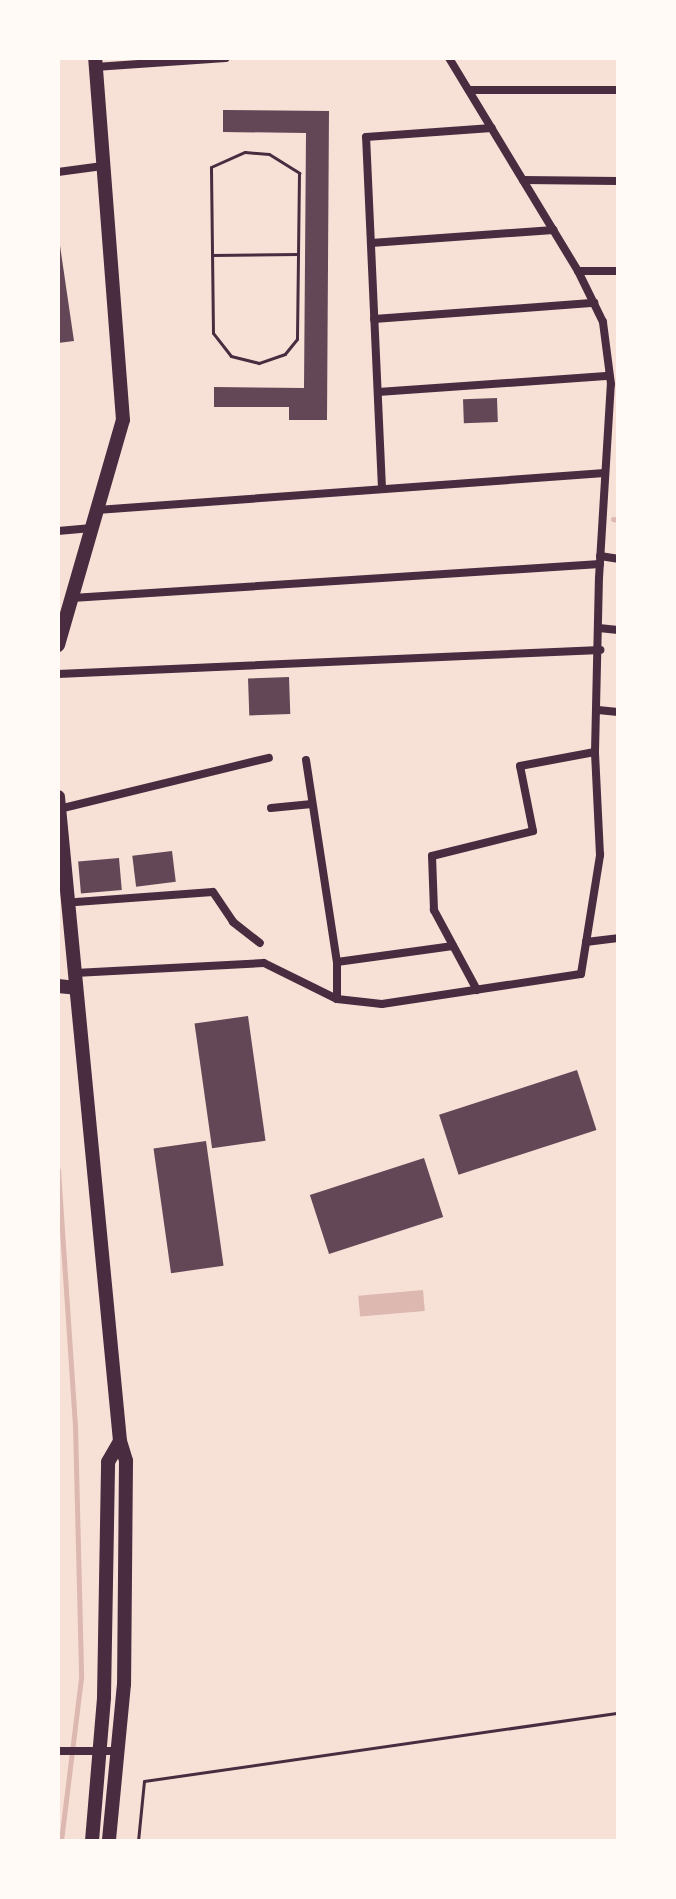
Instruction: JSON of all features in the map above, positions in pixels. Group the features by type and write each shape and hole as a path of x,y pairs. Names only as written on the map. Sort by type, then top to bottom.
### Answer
{"street":[{"path":"58,645 123,420 117,300 95,62 226,58"},
{"path":"58,986 76,981 264,963 337,999 382,1004 581,974 600,855 595,752 609,376 603,322 578,271 449,58"},
{"path":"469,90 618,90"},
{"path":"382,488 366,137 492,128"},
{"path":"58,172 103,166"},
{"path":"523,180 618,181"},
{"path":"371,243 554,230"},
{"path":"578,271 618,271"},
{"path":"374,319 594,303"},
{"path":"607,358 618,358"},
{"path":"378,392 609,376"},
{"path":"97,510 605,473"},
{"path":"58,531 92,528"},
{"path":"72,598 618,559"},
{"path":"599,628 618,630"},
{"path":"58,674 600,650"},
{"path":"598,710 618,712"},
{"path":"477,990 434,910 432,856 533,831 520,766 595,752"},
{"path":"109,1841 119,1751 126,1585 126,1461 120,1441 59,803 269,758"},
{"path":"306,760 337,962 337,999"},
{"path":"271,808 312,804"},
{"path":"76,902 213,892 233,922 260,943"},
{"path":"586,942 618,938"},
{"path":"337,962 453,946"},
{"path":"92,1841 100,1751 108,1462 120,1441"},
{"path":"58,1751 119,1751"}],"path":[{"path":"257,152 280,158 299,173 297,339 285,354 259,363 231,356 213,333 212,255 211,167 233,155 257,152"},
{"path":"212,255 298,254"},
{"path":"138,1841 144,1781 618,1713"}],"shaded area":[{"path":"423,1290 425,1311 360,1317 358,1296"}],"building":[{"path":"223,110 329,111 327,420 289,420 289,407 214,407 214,387 304,388 306,133 223,132"},
{"path":"58,232 74,341 58,343"},
{"path":"497,398 498,422 464,423 463,399"},
{"path":"289,677 290,714 249,715 248,678"},
{"path":"172,851 176,882 136,887 132,856"},
{"path":"119,858 122,890 81,893 78,862"},
{"path":"248,1016 266,1141 212,1148 195,1024"},
{"path":"577,1070 596,1130 459,1175 439,1115"},
{"path":"206,1141 224,1266 171,1273 154,1148"},
{"path":"424,1158 443,1217 329,1254 310,1195"}],"waterway":[{"path":"613,519 618,520"},
{"path":"58,1170 75,1425 81,1678 61,1841"}]}
